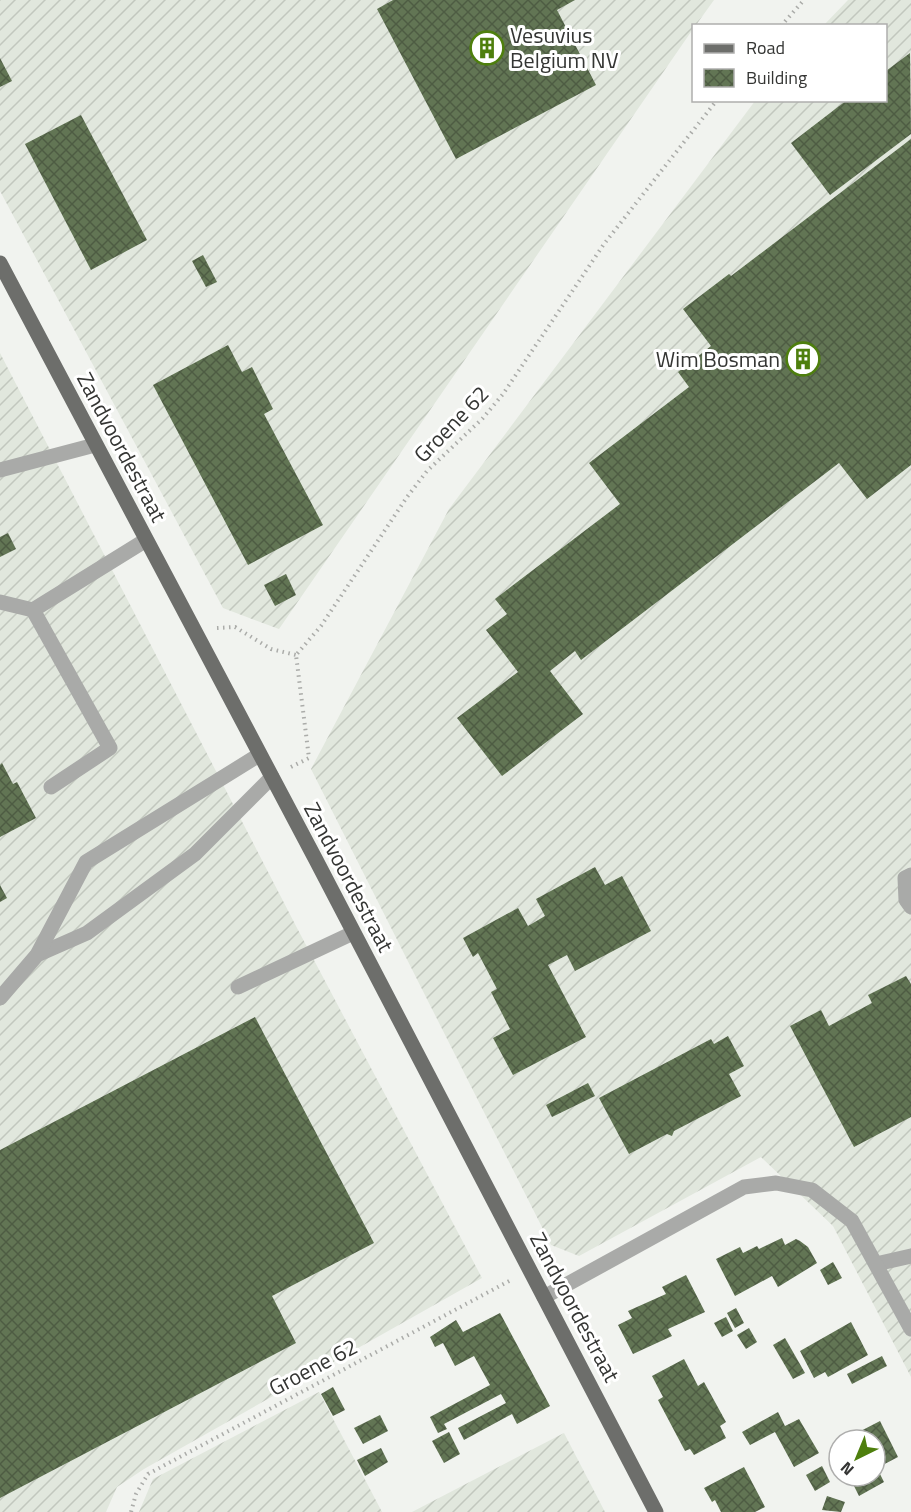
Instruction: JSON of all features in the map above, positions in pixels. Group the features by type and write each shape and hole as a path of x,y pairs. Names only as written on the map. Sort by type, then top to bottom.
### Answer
{"main road":[{"name":"Zandvoordestraat","path":"0,263 272,777 656,1512"}],"street":[{"path":"0,470 95,445"},
{"path":"0,602 33,610 146,540"},
{"path":"33,610 110,748 51,787"},
{"path":"0,998 37,956 86,862 260,755"},
{"path":"37,956 87,933 195,854 272,777"},
{"path":"911,875 906,878 906,900 911,907"},
{"path":"238,987 353,933"},
{"path":"544,1297 744,1187 776,1183 812,1190 852,1221 911,1329"},
{"path":"876,1264 910,1255"}],"path":[{"path":"783,24 804,0"},
{"name":"Groene 62","path":"296,655 321,626 407,497 427,471 483,418 502,394 604,244 715,102"},
{"path":"192,628 235,627 271,649 296,655 309,758 272,777"},
{"name":"Groene 62","path":"131,1512 136,1494 148,1474 530,1270"}],"shaded area":[{"path":"0,0 714,0 697,24 692,24 692,30 279,629 223,608 0,191"},
{"path":"848,0 911,0 911,1377 833,1226 761,1157 579,1256 551,1245 311,769 449,509 754,102 887,102 887,24 825,24"},
{"path":"0,353 297,928 482,1278 144,1469 117,1487 106,1512 0,1512"},
{"path":"319,1392 382,1512 139,1512 153,1479"},
{"path":"564,1433 605,1512 412,1512"}],"building":[{"name":"Vesuvius Belgium NV","path":"393,0 575,0 557,10 596,85 456,159 377,9"},
{"path":"910,53 911,134 830,195 791,143 844,102 887,102 887,70"},
{"path":"0,58 12,81 0,87"},
{"path":"81,115 147,240 91,270 25,144"},
{"name":"Wim Bosman","path":"911,139 911,465 867,499 839,463 581,660 575,651 550,671 583,714 502,776 457,718 518,672 486,630 507,614 495,599 620,504 589,463 689,387 678,372 711,346 683,309 729,274 731,276"},
{"path":"203,255 217,282 206,287 192,261"},
{"path":"228,345 242,372 252,367 273,409 264,414 323,525 248,565 153,385"},
{"path":"8,533 16,549 0,557 0,537"},
{"path":"286,574 296,595 275,606 264,585"},
{"path":"2,763 13,784 17,782 36,818 0,837 0,765"},
{"path":"595,867 605,885 622,876 651,931 575,971 567,955 548,965 586,1037 513,1075 493,1038 510,1029 491,992 497,989 478,953 473,957 463,938 518,908 528,926 545,916 536,899"},
{"path":"0,885 7,898 0,902"},
{"path":"906,976 911,984 911,1117 854,1147 790,1026 821,1010 829,1026 872,1003 868,995"},
{"path":"255,1017 374,1243 272,1296 296,1343 0,1498 0,1150"},
{"path":"728,1036 744,1066 729,1074 741,1096 674,1131 672,1136 667,1134 629,1154 599,1098 711,1039 714,1044"},
{"path":"588,1083 595,1096 552,1117 546,1105"},
{"path":"782,1238 785,1245 796,1239 800,1241 808,1247 817,1263 778,1287 772,1276 735,1296 716,1259 740,1247 743,1253 757,1246 759,1249"},
{"path":"833,1262 842,1278 828,1285 820,1270"},
{"path":"686,1275 705,1312 668,1329 672,1336 633,1354 618,1325 632,1318 628,1311 666,1294 662,1287"},
{"path":"736,1308 744,1323 735,1328 727,1313"},
{"path":"500,1313 550,1406 517,1424 512,1414 464,1440 458,1428 506,1403 501,1394 444,1424 447,1429 438,1433 430,1417 490,1385 474,1356 455,1366 443,1343 435,1347 430,1337 456,1320 463,1332"},
{"path":"726,1317 733,1331 722,1337 714,1323"},
{"path":"851,1322 868,1355 828,1377 825,1372 814,1378 800,1351"},
{"path":"749,1328 757,1342 746,1349 737,1335"},
{"path":"785,1338 805,1373 793,1379 773,1345"},
{"path":"882,1356 887,1366 852,1384 847,1374"},
{"path":"684,1359 698,1386 704,1382 726,1422 720,1426 726,1438 694,1455 690,1449 685,1451 658,1400 663,1397 652,1376"},
{"path":"333,1387 345,1410 333,1416 321,1394"},
{"path":"778,1412 785,1426 799,1419 819,1453 794,1467 775,1432 750,1445 742,1432"},
{"path":"380,1415 388,1431 363,1444 354,1428"},
{"path":"880,1421 884,1428 866,1428"},
{"path":"449,1432 460,1454 444,1463 432,1441"},
{"path":"887,1435 898,1457 887,1463"},
{"path":"381,1448 388,1462 365,1476 357,1460"},
{"path":"822,1466 827,1476 827,1484 815,1491 806,1475"},
{"path":"744,1467 765,1507 755,1512 721,1512 715,1500 712,1502 704,1488"},
{"path":"855,1488 873,1488 859,1496"},
{"path":"827,1496 845,1502 841,1512 822,1510"}],"place":[{"name":"Vesuvius Belgium NV","path":"487,48"},
{"name":"Wim Bosman","path":"803,359"}]}
